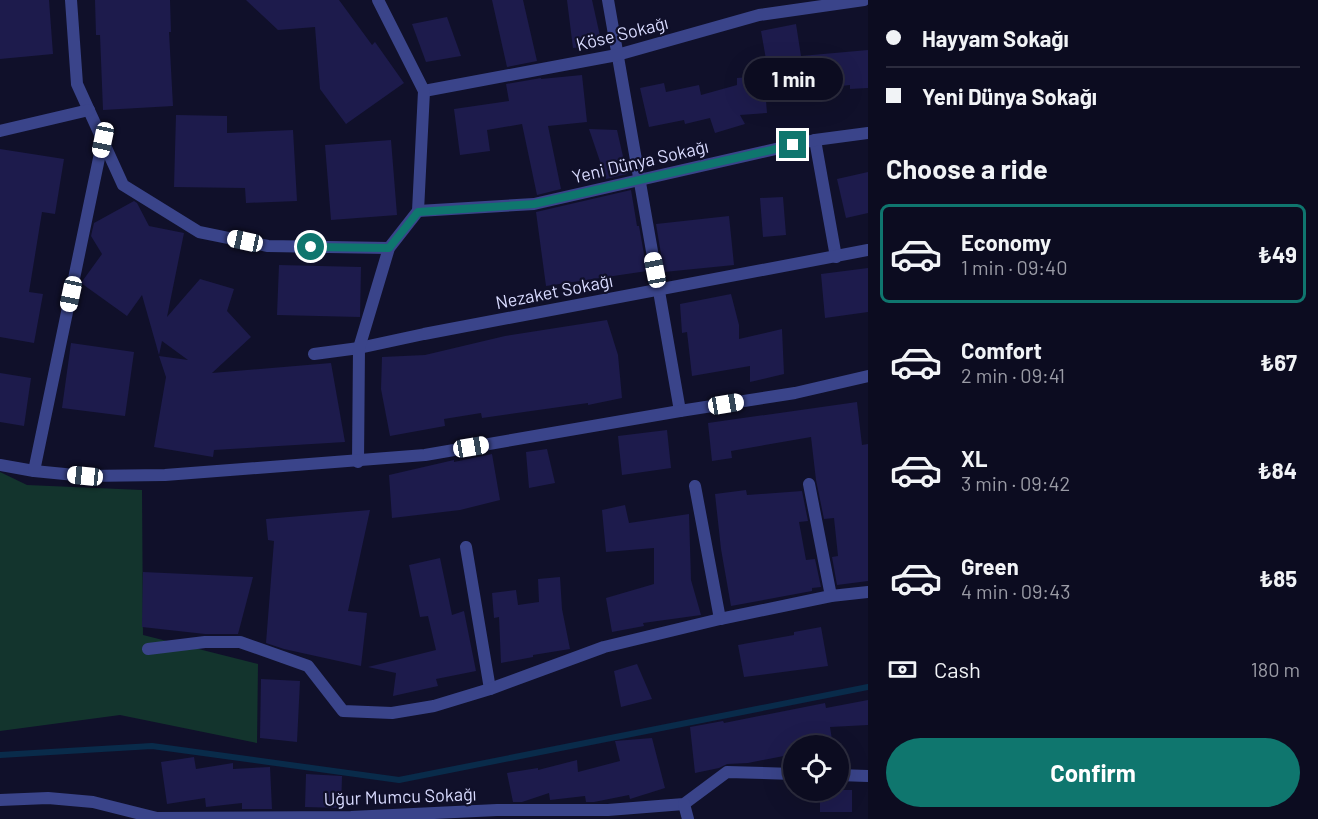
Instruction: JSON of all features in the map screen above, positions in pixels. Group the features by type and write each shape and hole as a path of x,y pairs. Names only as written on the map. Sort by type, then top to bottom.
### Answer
{"street":[{"path":"71,0 76,84 123,185 199,232 268,246 389,248"},
{"path":"358,462 359,348 389,248 418,212 424,92 378,0"},
{"path":"608,0 680,411"},
{"name":"Köse Sokağı","path":"424,92 617,55 759,15 864,0"},
{"path":"0,131 89,111"},
{"name":"Yeni Dünya Sokağı","path":"418,212 534,204 815,140 868,133"},
{"path":"34,471 103,140"},
{"path":"815,140 836,257"},
{"name":"Nezaket Sokağı","path":"314,354 359,348 868,250"},
{"path":"0,465 85,476 165,475 358,462 425,455 795,393 868,376"},
{"path":"809,484 831,596"},
{"path":"695,486 720,619"},
{"path":"466,548 490,688"},
{"path":"148,649 205,642 240,642 308,666 343,711 392,713 434,706 604,647 720,619 831,596 868,592"},
{"path":"688,819 684,804 727,772 783,774"},
{"path":"849,775 868,776"},
{"name":"Uğur Mumcu Sokağı","path":"0,800 48,798 93,802 157,818 351,816 497,810 608,810 684,804"}],"green space":[{"path":"0,472 27,485 142,490 143,635 258,664 257,743 120,715 0,731"}],"building":[{"path":"0,0 49,0 53,54 0,59"},
{"path":"95,0 170,0 171,32 169,32 173,106 103,110 100,35 96,35"},
{"path":"246,0 339,0 372,45 375,42 404,83 346,124 320,89 315,27 278,30"},
{"path":"492,0 523,0 537,61 507,67"},
{"path":"567,0 592,0 602,45 573,48"},
{"path":"447,17 461,56 426,62 412,24"},
{"path":"796,24 801,56 868,50 868,88 850,89 850,85 813,89 811,75 770,82 761,31"},
{"path":"582,75 587,122 548,126 561,189 537,195 522,124 487,130 490,151 460,155 454,109 509,101 506,84 541,78"},
{"path":"764,76 767,113 740,115 745,124 715,133 710,118 685,124 684,120 649,127 640,88 664,83 666,92 699,85 701,95 737,85 737,78"},
{"path":"176,115 227,116 227,133 293,130 297,201 246,203 245,188 174,187"},
{"path":"589,129 617,130 627,174 606,179"},
{"path":"391,140 397,215 331,220 325,145"},
{"path":"0,149 64,159 55,214 42,212 29,292 43,294 34,343 0,337"},
{"path":"868,172 868,213 846,218 837,179"},
{"path":"631,190 647,271 546,286 536,212"},
{"path":"783,197 786,235 763,237 760,198"},
{"path":"134,201 149,226 184,233 167,317 200,279 234,289 227,311 251,337 212,373 331,363 345,442 214,450 213,457 154,447 166,377 159,356 188,360 162,341 159,355 142,295 127,316 81,283 102,254 91,236 94,223"},
{"path":"729,216 734,265 664,272 656,224"},
{"path":"279,265 361,267 360,317 277,315"},
{"path":"868,268 868,312 825,318 821,274"},
{"path":"731,294 739,325 739,339 782,329 784,374 750,382 750,366 692,376 687,332 682,333 680,304"},
{"path":"607,320 618,355 622,398 588,405 588,403 482,418 481,413 444,419 445,426 390,436 381,389 382,357 425,355 505,336"},
{"path":"71,343 134,352 125,416 62,408"},
{"path":"0,373 31,378 24,426 0,422"},
{"path":"857,402 862,445 868,444 868,581 837,585 832,557 838,556 834,518 824,519 811,437 731,451 732,458 712,461 708,423"},
{"path":"667,430 671,468 622,475 618,436"},
{"path":"547,449 555,483 529,488 526,452"},
{"path":"492,454 500,500 460,510 392,518 389,475"},
{"path":"746,490 747,495 802,491 808,521 799,522 806,560 815,559 821,587 812,588 812,591 731,606 721,549 715,494"},
{"path":"625,505 629,523 689,514 691,580 701,615 643,623 644,626 612,632 606,598 654,584 654,548 606,552 602,510"},
{"path":"370,510 348,611 367,613 361,666 266,643 274,541 268,540 266,519"},
{"path":"440,558 452,615 464,611 476,671 436,679 438,686 393,696 396,673 368,667 436,650 428,616 420,617 409,565"},
{"path":"143,572 253,577 238,634 205,634 142,627"},
{"path":"560,577 562,609 570,649 501,663 499,617 494,618 492,593 516,590 518,605 539,602 538,579"},
{"path":"821,627 828,666 744,677 738,645 794,635 794,632"},
{"path":"637,664 652,699 621,707 614,671"},
{"path":"261,679 300,681 297,742 260,738"},
{"path":"868,700 868,725 830,727 831,735 783,735 783,756 748,763 727,764 695,773 690,727 723,721 724,723 825,703 826,708"},
{"path":"652,738 665,788 630,799 629,795 594,802 586,802 585,796 550,800 549,793 522,802 513,802 507,773 538,768 538,770 577,760 578,772 620,761 615,741"},
{"path":"194,757 196,769 233,763 233,769 270,767 272,809 242,809 242,803 206,807 205,798 167,804 161,762"},
{"path":"306,774 342,776 341,808 305,807"},
{"path":"849,790 852,790 852,812 820,812 820,801 849,801"}],"waterway":[{"path":"0,755 152,746 399,780 868,687"}],"route":[{"path":"311,247 389,248 418,212 534,204 793,145"}]}
